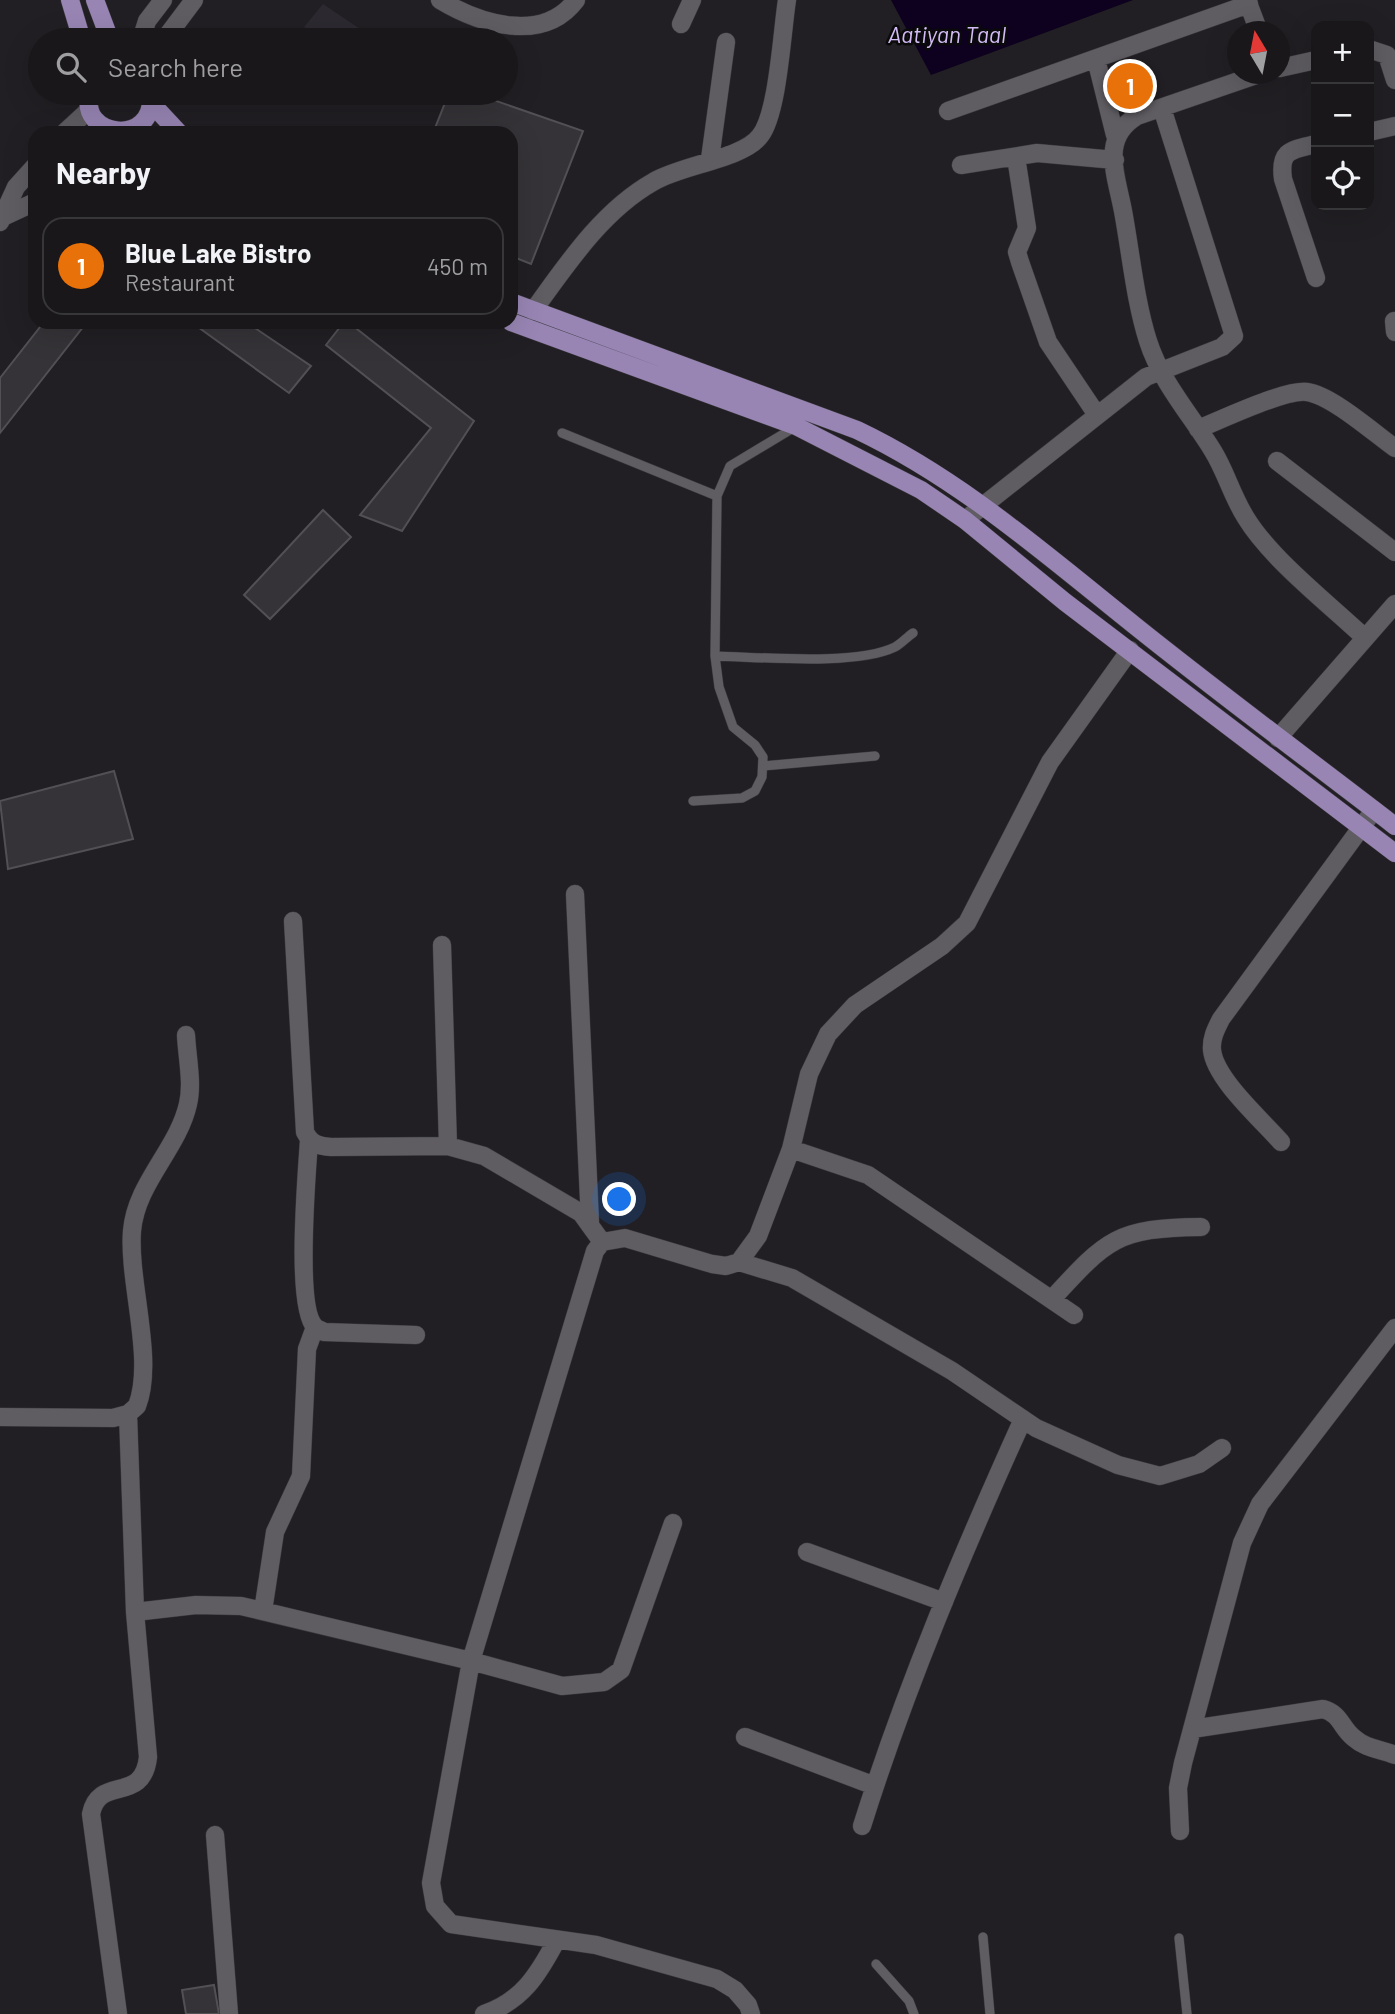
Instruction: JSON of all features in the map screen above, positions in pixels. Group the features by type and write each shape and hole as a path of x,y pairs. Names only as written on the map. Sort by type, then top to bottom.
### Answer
{"main road":[{"path":"70,0 78,28"},
{"path":"95,0 106,28"},
{"path":"92,105 100,125 103,126"},
{"path":"135,126 143,122 149,105"},
{"path":"157,105 173,126"},
{"path":"518,305 857,430 902,452 984,506 1278,738 1395,826"},
{"path":"518,325 796,426 921,490 965,520 1395,853"}],"street":[{"path":"145,28 163,0"},
{"path":"173,28 194,0"},
{"path":"449,2 485,20 520,27 549,22 568,10 576,0"},
{"path":"681,24 692,0"},
{"path":"533,311 586,240 631,198 661,178 710,159 745,150 762,135 770,116 787,0"},
{"path":"948,111 1248,2 1255,21"},
{"path":"710,159 726,42"},
{"path":"1374,50 1387,55 1395,80"},
{"path":"1096,59 1115,135 1115,160 1141,312 1148,343 1160,369 1198,429 1256,532 1365,638"},
{"path":"1290,66 1311,61"},
{"path":"1115,135 1123,125 1137,116 1230,84"},
{"path":"70,126 87,105"},
{"path":"965,520 1097,415 1160,369 1222,347 1234,336 1162,108"},
{"path":"1374,131 1395,126"},
{"path":"1311,145 1294,149 1285,155 1281,163 1283,179 1316,278"},
{"path":"961,165 1052,153 1115,160"},
{"path":"1016,156 1027,228 1017,252 1020,262 1048,342 1097,415"},
{"path":"3,219 16,187 28,174"},
{"path":"3,219 28,206"},
{"path":"1198,429 1290,394 1307,392 1335,407 1395,447"},
{"path":"1278,461 1395,552"},
{"path":"1278,738 1395,604"},
{"path":"739,1262 758,1236 791,1149 809,1074 828,1034 855,1005 942,946 967,923 1050,762 1130,650"},
{"path":"1281,1142 1221,1074 1212,1049 1213,1035 1221,1019 1374,810"},
{"path":"575,894 590,1222"},
{"path":"293,921 304,1132 309,1140 317,1145 331,1147 448,1146 484,1156 565,1202 590,1222 602,1242"},
{"path":"442,945 448,1146"},
{"path":"0,1417 88,1418 128,1414 137,1406 143,1375 132,1230 145,1188 178,1130 189,1103 186,1035"},
{"path":"309,1140 303,1272 310,1318 315,1327 332,1333 416,1335"},
{"path":"791,1149 868,1175 1074,1315"},
{"path":"1052,1299 1090,1258 1119,1238 1165,1228 1201,1227"},
{"path":"751,2014 748,2005 735,1990 717,1979 596,1945 451,1924 435,1906 431,1883 471,1661 589,1263 602,1242 613,1237 625,1238 712,1264 739,1262 792,1278 952,1371 1023,1419 1118,1465 1160,1476 1199,1464 1222,1448"},
{"path":"263,1611 275,1532 300,1476 306,1356 315,1327"},
{"path":"1180,1830 1178,1788 1242,1543 1260,1504 1395,1328"},
{"path":"118,2014 91,1814 93,1804 103,1794 139,1782 147,1773 148,1757 135,1612 128,1414"},
{"path":"862,1826 906,1695 1023,1419"},
{"path":"135,1612 214,1604 263,1611 471,1661 562,1686 581,1686 604,1682 621,1670 673,1523"},
{"path":"807,1552 944,1602"},
{"path":"1192,1729 1323,1709 1334,1712 1351,1736 1362,1744 1395,1755"},
{"path":"745,1737 874,1786"},
{"path":"215,1835 229,2014"},
{"path":"484,2014 515,2000 537,1977 556,1941"}],"lane":[{"path":"693,801 742,798 755,791 763,766 763,757 755,745 733,727 722,705 715,656 717,496 730,466 796,426"},
{"path":"562,433 717,496"},
{"path":"715,656 793,658 866,654 895,647 913,633"},
{"path":"763,766 875,756"},
{"path":"983,1937 990,2014"},
{"path":"1179,1938 1187,2014"},
{"path":"876,1964 909,2001 914,2014"}],"shaded area":[{"path":"323,4 359,28 306,28 304,27"}],"water":[{"name":"Aatiyan Taal","path":"891,0 1133,0 931,75"}],"building":[{"path":"444,105 508,105 583,131 531,264 518,259 518,126 436,126"},
{"path":"38,329 82,329 0,433 0,378"},
{"path":"201,329 256,329 311,366 289,393"},
{"path":"339,329 357,329 474,421 402,531 360,515 431,428 326,345"},
{"path":"323,510 351,537 270,619 244,595"},
{"path":"114,771 133,839 8,869 0,801"},
{"path":"214,1985 219,2014 186,2014 182,1990"}],"place":[{"name":"Blue Lake Bistro","path":"1130,86"}]}
